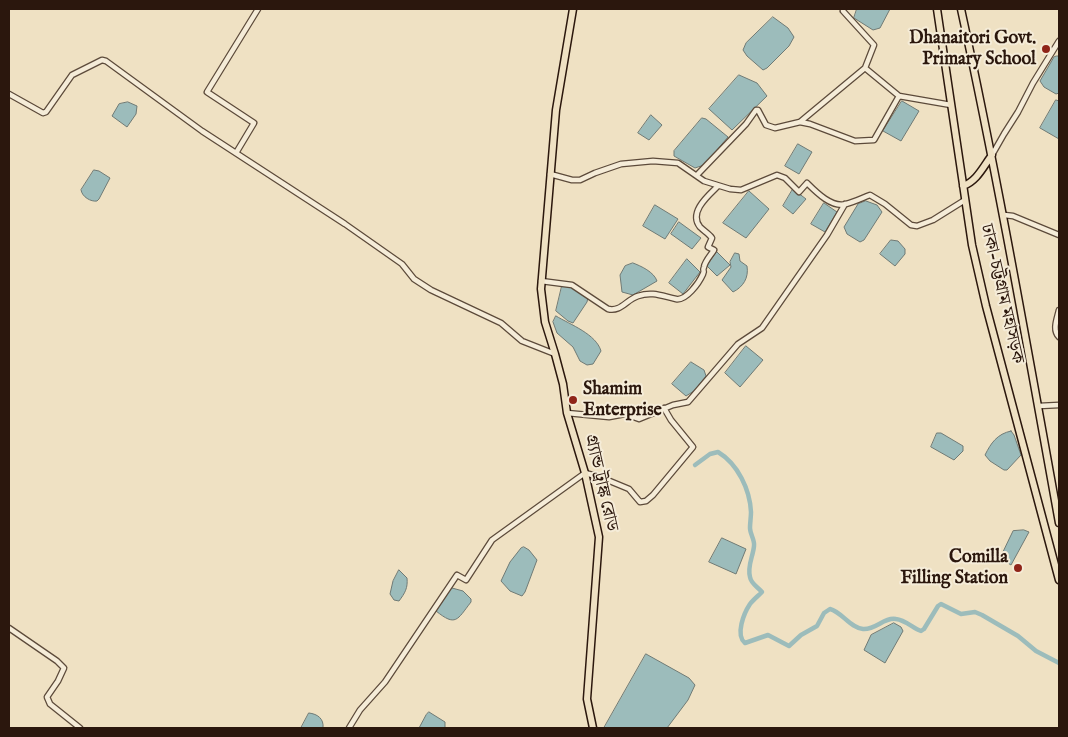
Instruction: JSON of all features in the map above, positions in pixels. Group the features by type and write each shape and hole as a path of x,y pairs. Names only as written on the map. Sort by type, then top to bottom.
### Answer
{"highway":[{"name":"গ্র্যান্ড ট্রাঙ্ক রোড","path":"572,9 556,110 541,281 545,322 556,354 567,413 585,473 599,537 587,699 593,728"},
{"name":"ঢাকা-চট্টগ্রাম মহাসড়ক","path":"937,9 972,245 986,306 1059,580"},
{"name":"ঢাকা-চট্টগ্রাম মহাসড়ক","path":"961,9 1004,215 1059,523"},
{"path":"963,186 975,179 992,156"}],"street":[{"path":"236,153 254,123 207,92 258,9"},
{"path":"800,122 865,68 874,45 843,11"},
{"path":"992,156 1059,41"},
{"path":"9,94 43,113 46,112 72,75 102,60 236,153 402,264 414,278 431,290 501,323 522,341 556,354"},
{"path":"865,68 899,96 951,105"},
{"path":"696,175 746,124 756,110 758,110 766,125 775,128 800,122 855,141 874,140 899,96"},
{"path":"550,174 572,180 580,180 621,164 653,161 678,164 704,181 718,186 741,190 776,175 785,178 799,192 807,183 836,204 845,204 870,196 886,204 911,225 916,226 934,220 965,200"},
{"path":"541,281 572,285 608,309 614,310 622,307 625,301 640,295 660,294 678,299 683,298 692,290 703,274 704,266 714,250 708,247 712,238 698,225 696,218 697,211 703,202 718,186"},
{"path":"567,413 608,417 625,414 639,419 664,408 688,402 738,344 762,328 827,235 845,204"},
{"path":"1004,215 1014,216 1059,235"},
{"path":"1059,310 1055,332 1059,337"},
{"path":"1039,406 1059,404"},
{"path":"348,728 360,710 385,682 457,575 466,580 492,540 585,473 600,476 629,489 640,502 646,501 653,494 693,447 671,420 664,408"},
{"path":"9,628 64,668 47,697 50,704 80,728"}],"water":[{"path":"857,9 890,9 880,28 873,30 854,18"},
{"path":"773,17 788,28 794,37 789,46 763,70 743,50 746,43"},
{"path":"1059,56 1059,93 1056,94 1044,87 1040,81 1054,57"},
{"path":"739,75 757,83 767,96 732,130 709,109"},
{"path":"1056,100 1059,101 1059,139 1040,128"},
{"path":"902,101 919,111 901,141 883,131"},
{"path":"128,102 137,106 136,114 127,127 112,116 119,104"},
{"path":"651,115 662,125 649,140 638,133"},
{"path":"702,118 706,119 728,137 704,165 695,168 674,156 674,151"},
{"path":"798,144 812,152 799,174 785,166"},
{"path":"94,170 110,178 97,201 87,198 81,190"},
{"path":"793,189 806,199 793,214 783,206"},
{"path":"749,191 769,209 746,238 723,223"},
{"path":"866,201 877,205 882,212 864,240 860,242 847,234 844,227 858,204"},
{"path":"824,203 837,212 825,232 811,224"},
{"path":"655,205 678,219 665,239 643,226"},
{"path":"679,222 701,238 692,249 671,234"},
{"path":"891,240 898,241 905,249 905,254 895,266 880,254"},
{"path":"717,252 730,265 717,276 707,266"},
{"path":"735,253 739,254 740,261 747,266 747,274 740,288 733,292 722,280 731,267 730,262"},
{"path":"687,259 700,272 683,294 669,283"},
{"path":"633,263 650,272 657,281 633,295 622,292 620,275 625,266"},
{"path":"562,286 571,286 588,297 587,302 573,323 556,311"},
{"path":"556,316 582,330 598,345 601,351 593,364 587,365 580,361 573,347 557,333 553,322"},
{"path":"746,346 763,360 740,387 725,373"},
{"path":"691,362 704,370 706,376 694,391 686,396 672,384"},
{"path":"1011,431 1021,455 1007,470 1004,470 990,461 985,455 995,440 1002,434"},
{"path":"937,433 941,433 963,446 963,451 954,460 931,447"},
{"path":"1024,530 1029,532 1011,565 1000,558 1013,531"},
{"path":"722,538 746,549 736,574 709,562"},
{"path":"524,547 537,560 522,596 510,591 501,581 510,562 521,548"},
{"path":"399,570 407,578 407,585 399,601 394,600 390,594 393,581"},
{"path":"452,588 463,591 471,599 471,602 459,617 452,620 436,611"},
{"path":"894,623 901,627 903,631 885,663 864,650 871,635"},
{"path":"646,654 689,678 695,685 688,700 667,728 604,728"},
{"path":"429,712 445,722 445,728 419,728"},
{"path":"309,713 315,714 320,718 323,728 301,728"}],"waterway":[{"path":"695,465 710,454 718,452 737,470 748,495 751,512 750,530 754,544 749,573 752,582 762,592 750,604 743,618 741,635 745,643 768,635 789,646 801,635 817,626 824,613 830,609 858,628 868,629 888,620 896,619 921,631 941,604 961,614 975,612 982,615 1018,636 1036,651 1059,663"}],"place":[{"name":"Dhanaitori Govt. Primary School","path":"1046,49"},
{"name":"Shamim Enterprise","path":"573,400"},
{"name":"Comilla Filling Station","path":"1018,568"}]}
